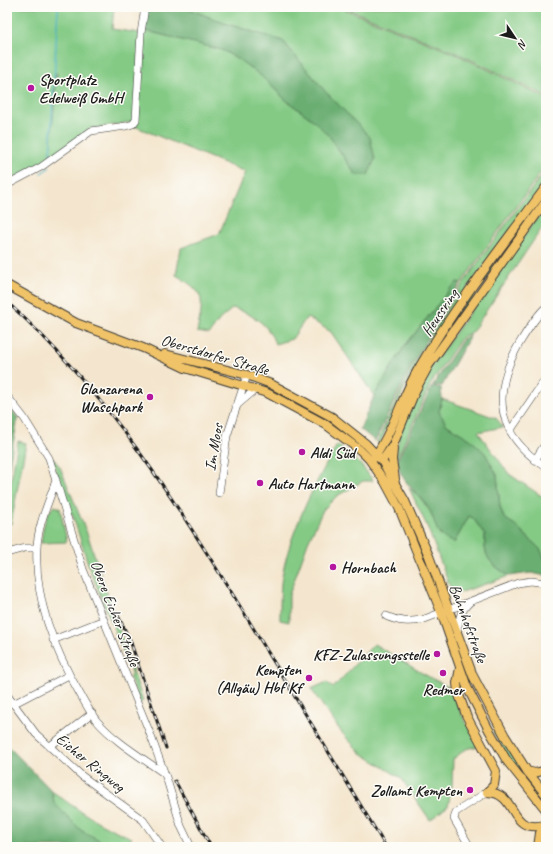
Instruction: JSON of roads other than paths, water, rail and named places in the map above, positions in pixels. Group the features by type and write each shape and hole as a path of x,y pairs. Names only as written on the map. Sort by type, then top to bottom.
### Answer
{"main road":[{"name":"Heussring","path":"379,458 412,379 432,346 477,281 546,187"},
{"name":"Heussring","path":"379,458 393,445 416,389 429,365 546,202"},
{"name":"Oberstdorfer Straße","path":"7,286 67,319 143,348 185,368 256,389 294,406 325,424 350,442 372,462"},
{"name":"Oberstdorfer Straße","path":"143,348 247,375 271,384 332,416 355,434 379,458"},
{"path":"393,445 392,460 397,486"},
{"path":"372,462 379,458"},
{"name":"Bahnhofstraße","path":"379,458 397,486 439,582 450,609 471,672 505,736 527,771 546,795"},
{"name":"Bahnhofstraße","path":"372,462 399,508 476,706 507,761 546,810"},
{"path":"460,667 457,683 461,704 496,771 494,785 487,792"},
{"path":"527,771 535,773 546,770"},
{"path":"487,792 498,794 505,799 517,818 524,824 538,827 545,825 540,832 538,847"}],"street":[{"path":"7,185 41,167 91,131 133,124 136,120 144,7"},
{"path":"546,307 524,335 506,373 502,402 510,431 526,453 546,467"},
{"name":"Im Moos","path":"219,493 227,436 247,375"},
{"path":"510,431 546,378"},
{"name":"Im Moos","path":"236,406 256,389"},
{"name":"Obere Eicher Straße","path":"7,396 24,418 49,458 63,500 74,542 165,774 181,826 191,847"},
{"path":"535,460 546,443"},
{"path":"56,480 40,530 37,548 41,592 53,640 69,675 92,713 123,745 165,774"},
{"path":"49,503 63,500"},
{"path":"7,553 24,548 37,548"},
{"path":"440,612 518,583 532,581 546,583"},
{"path":"457,632 459,616 462,609 472,600"},
{"name":"Bahnhofstraße","path":"386,616 409,622 425,619 440,612"},
{"path":"53,640 104,620"},
{"path":"13,704 69,675"},
{"name":"Eicher Ringweg","path":"7,695 36,734 49,747 82,776 138,816 162,847"},
{"path":"49,747 92,713"},
{"path":"145,760 160,761"},
{"path":"470,847 454,819 456,812 487,792"}],"waterway":[{"path":"50,154 58,7"},
{"path":"41,173 50,167"}],"railway":[{"path":"7,302 43,337 77,374 140,452 223,578 386,847"},
{"path":"117,614 130,640 166,748"},
{"path":"175,781 211,847"}],"place":[{"name":"Sportplatz Edelweiß GmbH","path":"31,88"},
{"name":"Glanzarena Waschpark","path":"150,397"},
{"name":"Aldi Süd","path":"302,452"},
{"name":"Auto Hartmann","path":"260,483"},
{"name":"Hornbach","path":"333,567"},
{"name":"KFZ-Zulassungsstelle","path":"437,654"},
{"name":"Redmer","path":"443,673"},
{"name":"Kempten (Allgäu) Hbf Kf","path":"309,678"},
{"name":"Zollamt Kempten","path":"470,790"}]}
